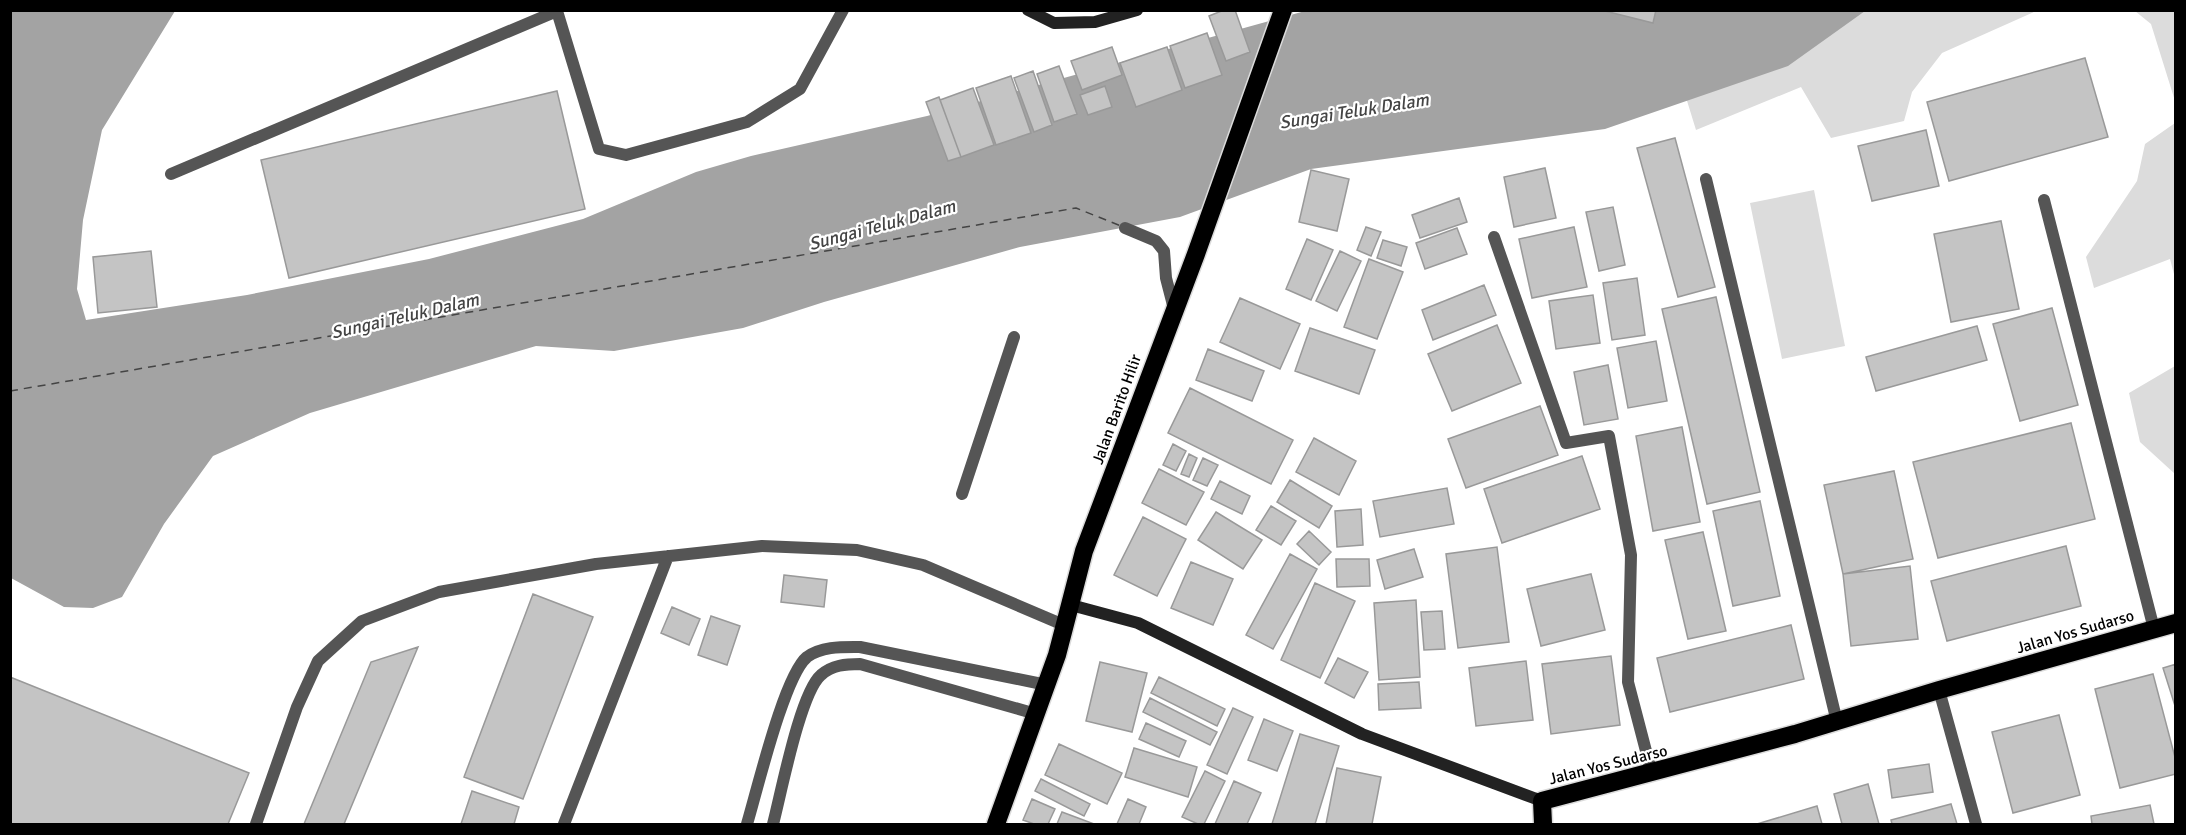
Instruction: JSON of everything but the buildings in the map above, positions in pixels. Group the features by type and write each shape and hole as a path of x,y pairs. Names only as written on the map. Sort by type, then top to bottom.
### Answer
{"highway":[{"name":"Jalan Barito Hilir","path":"996,825 1066,626 1084,551 1196,254 1284,10"},
{"name":"Jalan Yos Sudarso","path":"1542,801 1652,774 1838,722 1939,690 2175,623"},
{"path":"1542,801 1543,825"}],"street":[{"path":"171,174 557,10 599,149 626,154 747,122 800,89 843,10"},
{"path":"1028,10 1054,23 1095,22 1137,10"},
{"path":"1706,179 1838,722"},
{"path":"2044,200 2154,629"},
{"path":"1125,228 1156,241 1164,250 1166,278 1174,309"},
{"path":"1494,237 1566,443 1609,436 1631,555 1628,682 1652,774"},
{"path":"962,494 1014,337"},
{"path":"256,825 297,706 318,661 362,621 439,592 596,564 762,546 857,550 923,565 1066,626"},
{"path":"564,825 668,556"},
{"name":"Jalan Yos Sudarso","path":"1071,605 1138,623 1362,734 1542,801"},
{"path":"747,825 782,708 796,672 805,658 817,651 838,647 860,647 1047,685"},
{"path":"805,658 819,676"},
{"path":"773,825 807,699 819,676 843,664 860,664 1036,714"},
{"path":"1939,690 1976,825"}],"shaded area":[{"path":"1803,11 2036,11 1942,53 1912,92 1904,121 1831,138 1801,87 1696,130 1684,91"},
{"path":"2135,11 2175,11 2175,101 2151,24"},
{"path":"2175,123 2175,278 2170,259 2094,288 2086,257 2137,181 2145,144"},
{"path":"1814,190 1845,346 1782,359 1750,203"},
{"path":"2175,366 2175,474 2140,442 2129,393"}],"water":[{"name":"Sungai Teluk Dalam","path":"10,11 175,11 102,130 83,220 77,289 86,320 247,295 429,259 583,219 696,172 751,156 927,116 1305,11 1865,11 1788,66 1605,129 1311,169 1180,217 1020,247 824,302 743,328 614,351 536,346 310,413 213,456 164,524 122,597 93,608 64,607 11,578"}],"ferry route":[{"path":"10,391 1076,208 1121,226"}]}
